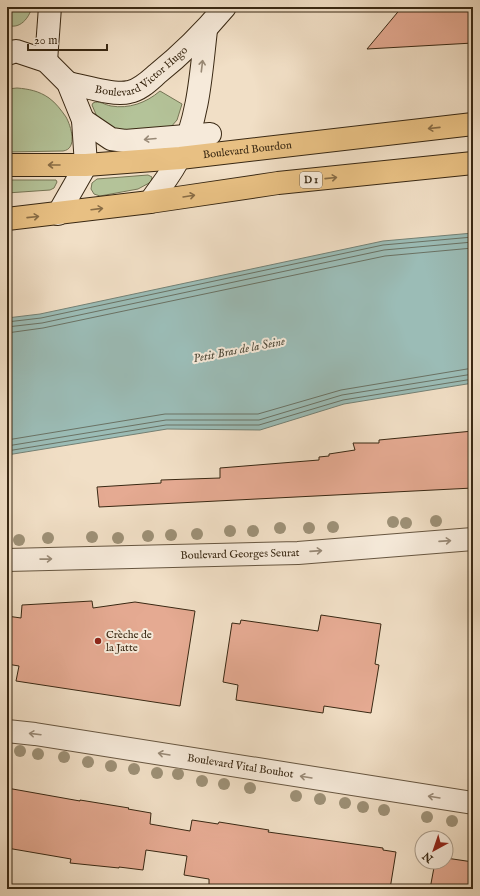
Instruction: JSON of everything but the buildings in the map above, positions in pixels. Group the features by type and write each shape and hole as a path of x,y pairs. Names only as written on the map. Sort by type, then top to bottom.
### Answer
{"main road":[{"name":"Boulevard Bourdon","path":"14,165 86,165 180,158 473,124"},
{"name":"D 1","path":"7,219 150,202 278,183 473,163"}],"street":[{"path":"46,61 50,7"},
{"name":"Boulevard Victor Hugo","path":"68,83 106,92 128,92 138,89 181,55 206,30 225,7"},
{"name":"Boulevard Victor Hugo","path":"150,202 180,158 191,126 198,101 206,30"},
{"path":"10,48 46,61 68,83 83,120 86,165 58,214"},
{"path":"83,120 111,139 125,141 191,126 210,134 233,151"},
{"name":"Boulevard Georges Seurat","path":"7,560 298,553 473,539"},
{"name":"Boulevard Vital Bouhot","path":"7,731 35,734 473,804"}],"green space":[{"path":"7,7 32,7 29,15 23,22 16,26 12,26 7,25"},
{"path":"17,88 38,92 52,100 58,107 66,117 70,126 72,142 68,149 63,151 7,152 7,89"},
{"path":"160,91 182,104 177,120 170,128 116,132 98,119 92,105 93,103 98,102 118,107 131,106 149,99"},
{"path":"148,175 152,177 151,182 138,189 100,196 94,194 91,189 92,183 97,179"},
{"path":"7,180 56,180 57,182 54,188 50,190 7,193"}],"water":[{"name":"Petit Bras de la Seine","path":"473,233 473,383 344,404 260,430 167,429 7,455 7,318 40,314 383,241"}],"place":[{"name":"Crèche de la Jatte","path":"98,641"}]}
